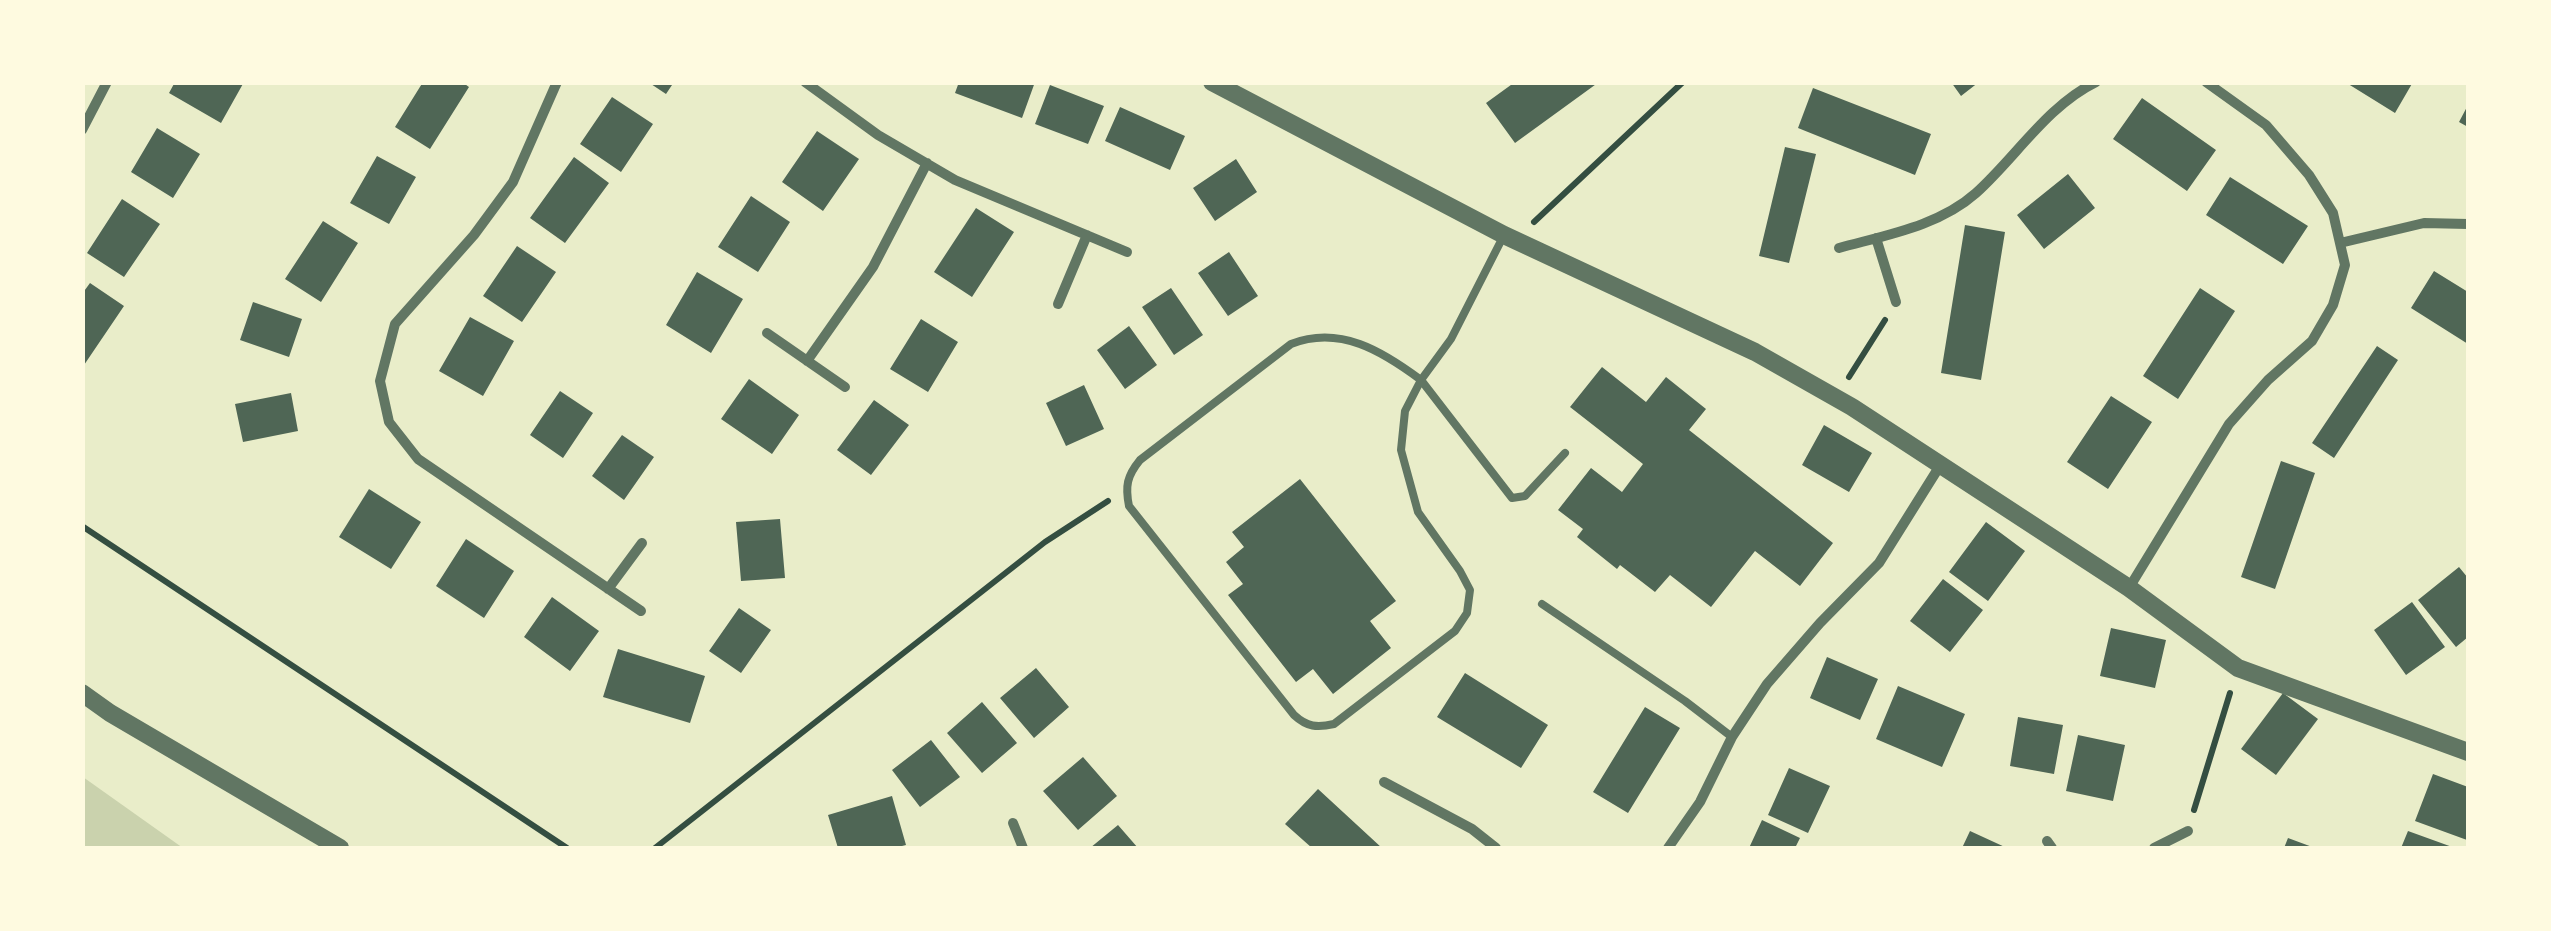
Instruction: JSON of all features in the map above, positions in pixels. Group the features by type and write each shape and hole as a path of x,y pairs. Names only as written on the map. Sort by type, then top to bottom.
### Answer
{"street":[{"path":"82,130 107,82"},
{"path":"557,82 514,182 474,235 395,324 380,381 390,422 418,459 641,610"},
{"path":"805,82 878,135 955,180 1127,252"},
{"path":"1212,82 1510,237 1755,352 1836,398 2129,588 2238,668 2468,752"},
{"path":"1839,248 1929,222 1973,195 2074,93 2096,82"},
{"path":"2129,588 2229,424 2268,380 2312,341 2333,304 2344,264 2332,213 2309,175 2266,125 2206,82"},
{"path":"807,361 873,267 927,163"},
{"path":"2340,242 2424,223 2468,224"},
{"path":"1058,304 1087,235"},
{"path":"1876,238 1896,302"},
{"path":"767,334 845,387"},
{"path":"1668,848 1700,802 1732,736 1767,684 1879,563 1940,464"},
{"path":"608,588 642,543"},
{"path":"82,693 340,848"},
{"path":"1384,782 1472,830 1496,848"},
{"path":"1014,823 1024,848"},
{"path":"2154,848 2188,831"}],"lane":[{"path":"1510,237 1451,339 1421,380 1404,412 1401,450 1418,512 1470,590 1468,613 1455,631 1334,724 1304,724 1294,715 1129,506 1129,474 1140,460 1292,344 1313,336 1335,336 1388,356 1421,380 1512,498 1525,496 1565,453"},
{"path":"1542,604 1732,736"}],"path":[{"path":"1510,237 1684,82"},
{"path":"1836,398 1896,302"},
{"path":"655,848 1045,542 1126,490"},
{"path":"82,526 567,848"},
{"path":"2188,831 2238,668"}],"green space":[{"path":"83,777 183,848 83,848"}],"building":[{"path":"175,82 244,82 221,123 169,93"},
{"path":"423,82 462,82 469,87 430,149 395,127"},
{"path":"648,82 674,82 666,94"},
{"path":"959,82 1035,82 1022,118 955,93"},
{"path":"1515,82 1599,82 1515,143 1486,103"},
{"path":"1951,82 1979,82 1961,96"},
{"path":"2345,82 2413,82 2395,113"},
{"path":"1050,85 1104,106 1088,144 1035,124"},
{"path":"1813,88 1931,134 1915,175 1798,128"},
{"path":"612,97 653,124 621,172 580,144"},
{"path":"2142,98 2216,150 2187,191 2113,139"},
{"path":"2468,105 2468,127 2459,122"},
{"path":"1120,107 1185,136 1170,170 1105,141"},
{"path":"157,128 200,154 173,198 131,172"},
{"path":"817,131 859,159 823,211 782,182"},
{"path":"1785,147 1816,154 1789,263 1759,256"},
{"path":"377,156 416,177 389,224 350,203"},
{"path":"574,157 609,183 565,243 530,218"},
{"path":"1236,159 1257,192 1215,221 1193,188"},
{"path":"2068,174 2095,208 2044,249 2017,215"},
{"path":"2230,177 2308,226 2283,264 2206,215"},
{"path":"751,196 790,222 758,272 718,247"},
{"path":"122,199 160,224 124,277 87,253"},
{"path":"976,208 1014,232 972,297 934,272"},
{"path":"323,221 358,243 321,302 285,279"},
{"path":"1965,225 2005,232 1981,380 1941,373"},
{"path":"517,246 556,272 522,322 483,296"},
{"path":"1229,252 1258,296 1228,316 1198,273"},
{"path":"2434,271 2468,292 2468,344 2411,308"},
{"path":"697,272 743,299 711,353 666,325"},
{"path":"90,283 124,306 82,368 82,294"},
{"path":"1171,288 1203,335 1174,355 1142,307"},
{"path":"2200,288 2235,311 2178,399 2143,376"},
{"path":"253,302 302,319 289,357 240,340"},
{"path":"470,317 514,341 483,396 439,371"},
{"path":"921,319 958,342 928,392 890,369"},
{"path":"1129,326 1157,365 1125,389 1097,350"},
{"path":"2377,346 2398,360 2334,458 2312,443"},
{"path":"1602,367 1646,402 1666,377 1706,409 1689,430 1833,543 1800,586 1755,551 1711,607 1670,575 1655,592 1620,565 1617,569 1577,537 1583,529 1558,510 1591,468 1622,492 1643,464 1570,407"},
{"path":"749,379 799,415 772,454 721,419"},
{"path":"1084,385 1104,429 1066,446 1046,403"},
{"path":"560,391 593,413 563,458 530,435"},
{"path":"291,393 298,431 243,442 235,404"},
{"path":"2111,396 2152,422 2108,489 2067,462"},
{"path":"874,400 909,425 871,475 837,450"},
{"path":"1824,425 1872,453 1849,492 1802,465"},
{"path":"622,435 654,457 624,500 592,476"},
{"path":"2281,461 2315,473 2275,589 2241,577"},
{"path":"1300,479 1396,601 1370,621 1391,648 1333,694 1313,669 1296,682 1228,595 1243,584 1226,562 1244,547 1232,532"},
{"path":"369,489 421,522 391,569 339,537"},
{"path":"780,519 785,578 741,581 736,522"},
{"path":"1986,522 2025,551 1988,601 1949,572"},
{"path":"466,539 514,571 484,618 436,586"},
{"path":"2459,567 2468,578 2468,637 2456,647 2418,600"},
{"path":"1943,579 1983,610 1950,652 1910,621"},
{"path":"552,597 599,631 570,671 524,637"},
{"path":"2412,602 2445,647 2406,675 2374,630"},
{"path":"739,608 771,630 741,673 709,651"},
{"path":"2111,628 2166,640 2155,688 2100,676"},
{"path":"618,649 705,676 690,723 603,697"},
{"path":"1827,657 1878,679 1860,720 1810,698"},
{"path":"1036,668 1069,707 1034,738 1000,698"},
{"path":"1465,673 1548,725 1521,768 1437,717"},
{"path":"1898,686 1965,714 1942,767 1876,739"},
{"path":"2283,693 2318,719 2276,775 2241,749"},
{"path":"982,702 1017,743 982,773 947,733"},
{"path":"1645,707 1680,728 1628,813 1593,792"},
{"path":"2018,717 2063,725 2054,774 2010,766"},
{"path":"2078,735 2125,745 2113,801 2066,791"},
{"path":"931,740 960,777 920,807 892,770"},
{"path":"1083,757 1117,796 1078,830 1043,791"},
{"path":"1789,768 1830,786 1808,833 1768,815"},
{"path":"2433,774 2468,787 2467,840 2415,821"},
{"path":"1318,789 1382,848 1312,848 1285,824"},
{"path":"892,796 906,845 838,848 828,815"},
{"path":"1762,820 1800,838 1795,848 1749,848"},
{"path":"1118,825 1138,848 1090,848"},
{"path":"1970,831 2007,848 1962,848"},
{"path":"2408,831 2455,848 2401,848"},
{"path":"2288,838 2315,848 2284,848"}]}
